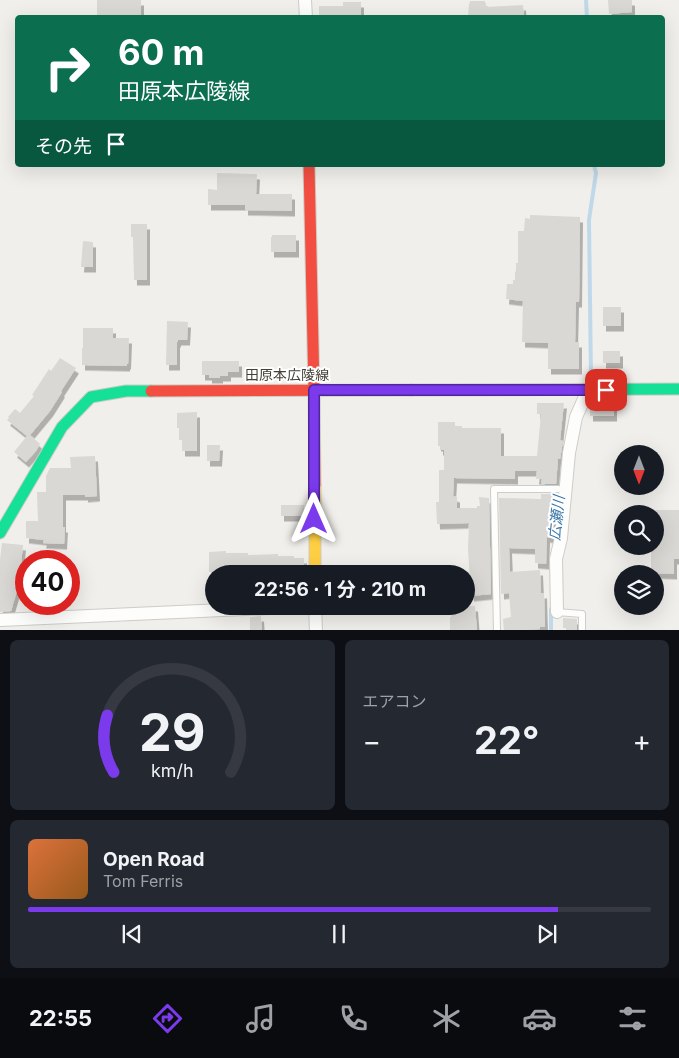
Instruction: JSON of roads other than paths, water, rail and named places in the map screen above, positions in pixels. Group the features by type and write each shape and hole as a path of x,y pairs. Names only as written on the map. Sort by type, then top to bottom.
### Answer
{"main road":[{"path":"309,167 314,390 315,565"},
{"name":"田原本広陵線","path":"0,533 62,427 91,397 126,391 679,389"}],"street":[{"path":"305,0 306,15"},
{"path":"557,612 556,559 561,538 562,489 576,417 588,390"},
{"path":"0,620 205,611"},
{"path":"315,615 316,630"}],"lane":[{"path":"497,630 494,490 562,489"},
{"path":"557,612 582,614 582,630"}],"waterway":[{"name":"広瀬川","path":"586,0 587,15"},
{"name":"広瀬川","path":"591,378 589,220 596,173 594,167"},
{"name":"広瀬川","path":"551,609 551,630"}]}
